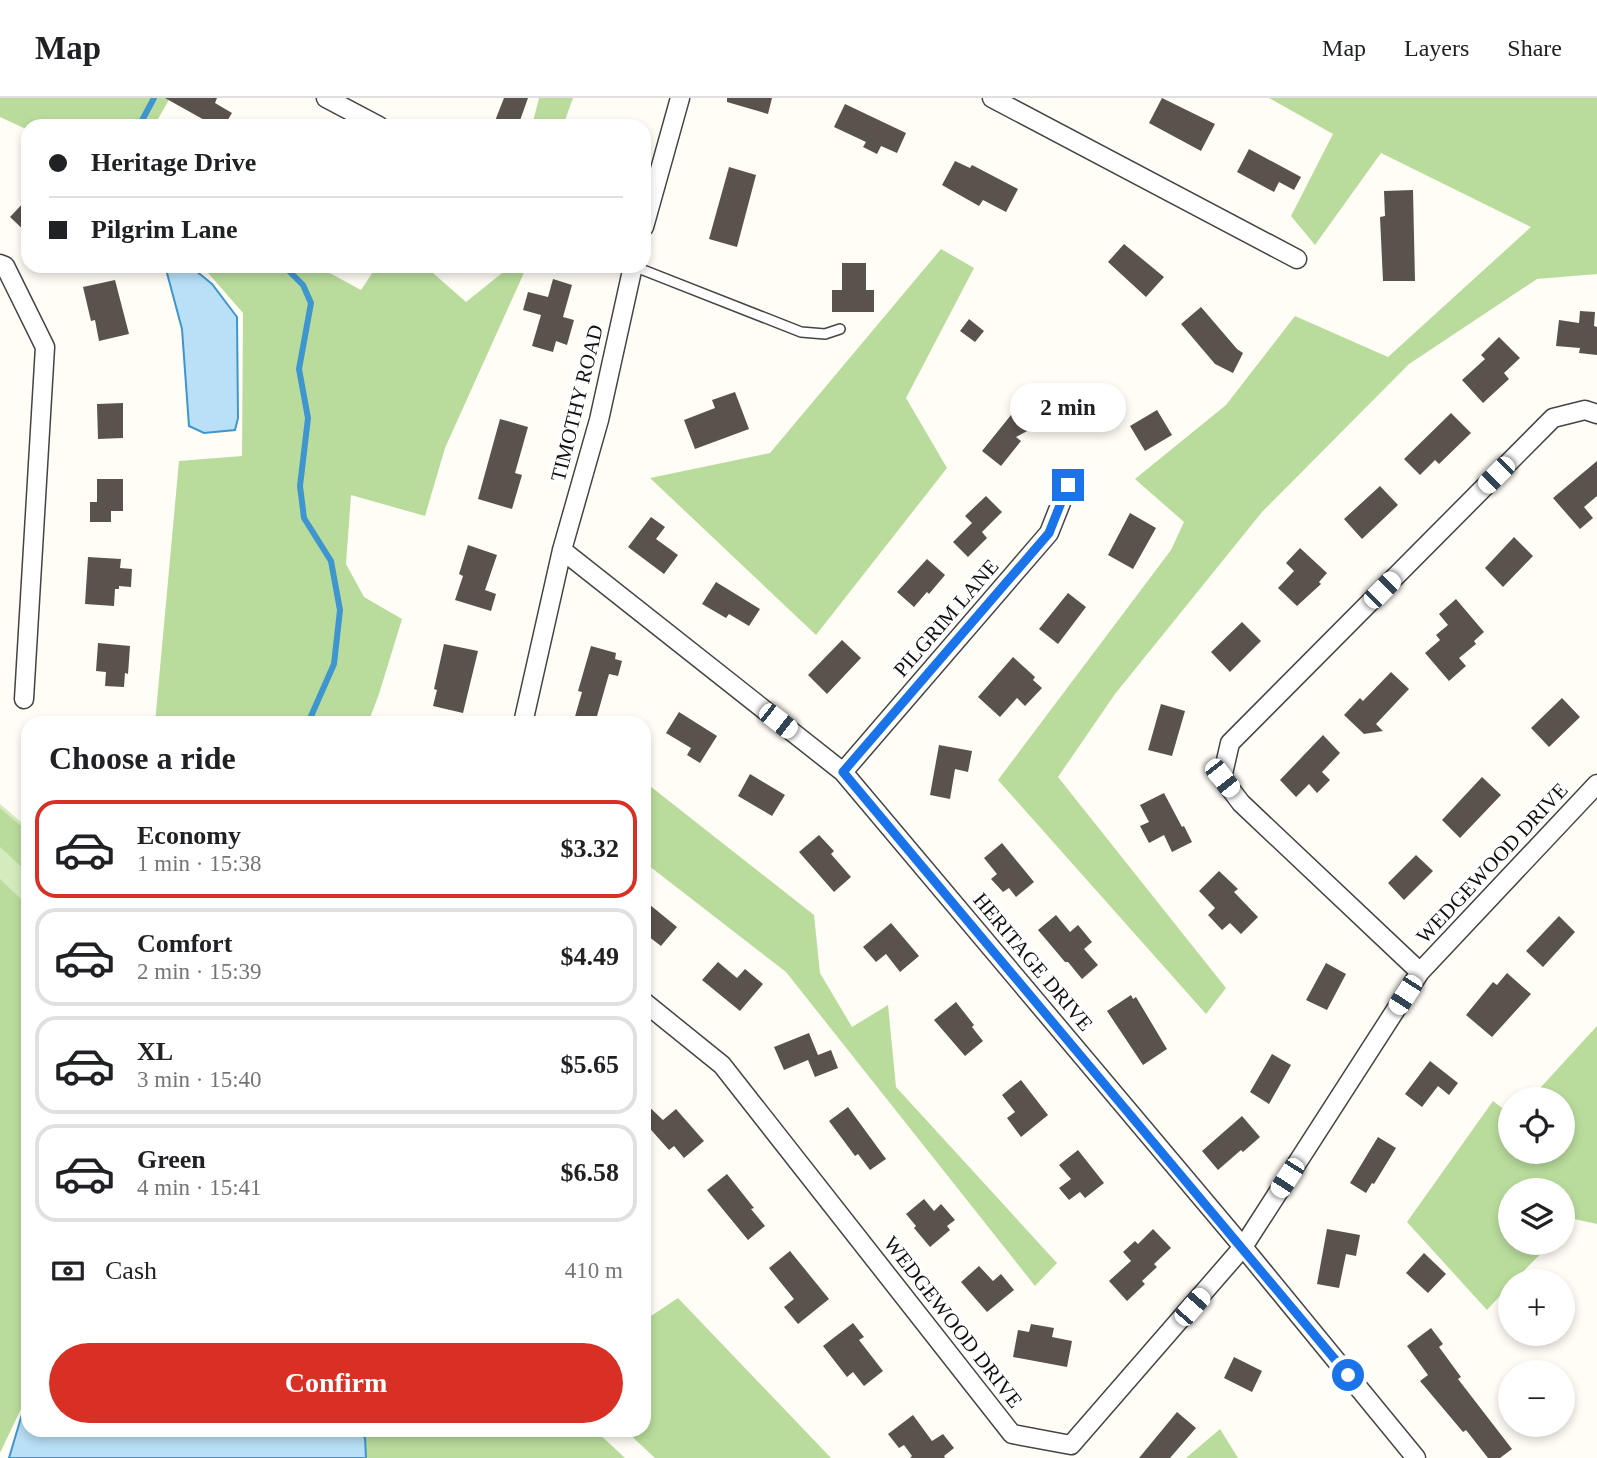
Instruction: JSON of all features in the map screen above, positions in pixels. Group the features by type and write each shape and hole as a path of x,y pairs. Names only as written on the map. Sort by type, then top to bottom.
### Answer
{"street":[{"path":"326,98 366,119"},
{"path":"651,202 680,98"},
{"path":"992,98 1297,259"},
{"path":"0,264 5,267 45,347 24,699"},
{"name":"TIMOTHY ROAD","path":"562,550 599,420 631,273"},
{"path":"1420,972 1241,803 1222,778 1230,743 1553,418 1585,410 1597,414"},
{"name":"PILGRIM LANE","path":"843,772 1049,533 1068,485"},
{"path":"525,716 562,550"},
{"name":"HERITAGE DRIVE","path":"562,550 843,772 1243,1247 1416,1458"},
{"name":"WEDGEWOOD DRIVE","path":"651,1008 722,1065 1012,1434 1071,1445 1243,1247 1420,972 1597,784"}],"lane":[{"path":"651,273 801,332 825,334 840,329"}],"green space":[{"path":"0,98 170,98 158,119 21,119 21,127 0,117"},
{"path":"539,98 573,98 566,119 534,119"},
{"path":"1269,98 1597,98 1597,274 1537,279 1409,364 1262,512 1115,694 1058,777 1226,988 1206,1014 998,780 1171,550 1184,522 1135,479 1226,405 1295,316 1388,357 1531,227 1381,153 1315,245 1291,216 1333,134"},
{"path":"941,249 974,268 906,398 947,468 816,635 650,478 770,453"},
{"path":"208,273 330,273 361,290 372,273 433,273 466,302 502,273 524,273 445,448 425,516 351,495 346,564 364,597 402,619 371,716 156,716 179,461 242,456 243,313"},
{"path":"651,787 814,915 820,973 852,1027 888,1005 896,1087 1057,1263 1035,1286 786,972 651,867"},
{"path":"0,804 21,822 21,1012 0,1002"},
{"path":"0,808 21,826 21,866 0,847"},
{"path":"0,879 21,899 21,1409 0,1453"},
{"path":"1597,1026 1597,1224 1575,1219 1575,1178 1498,1178 1498,1255 1539,1255 1526,1269 1498,1269 1498,1298 1487,1310 1407,1222 1493,1101 1498,1105 1498,1164 1575,1164 1575,1087 1541,1087"},
{"path":"678,1298 831,1458 655,1458 632,1437 651,1437 651,1316"},
{"path":"1220,1429 1238,1458 1186,1458"},
{"path":"602,1437 625,1458 366,1458 365,1438"}],"water":[{"path":"167,273 199,273 212,284 237,317 238,418 235,430 204,433 189,426 182,329"},
{"path":"21,1418 21,1437 364,1437 366,1458 9,1458"}],"building":[{"path":"165,98 217,98 215,103 232,113 228,119 202,119"},
{"path":"504,98 528,98 520,119 496,119"},
{"path":"727,98 772,98 768,114 727,102"},
{"path":"1162,98 1215,124 1201,151 1149,123"},
{"path":"845,104 906,133 897,153 881,146 877,154 863,147 866,142 834,127"},
{"path":"1249,149 1301,177 1294,190 1279,182 1274,192 1237,172"},
{"path":"955,161 970,168 972,165 1018,189 1006,212 983,200 979,206 942,185"},
{"path":"729,167 756,175 737,247 709,239"},
{"path":"1413,190 1415,281 1383,281 1380,217 1385,216 1384,191"},
{"path":"21,205 21,227 10,217"},
{"path":"1124,244 1164,277 1146,297 1108,262"},
{"path":"842,263 866,263 866,290 874,290 874,312 832,312 832,290 842,290"},
{"path":"553,279 572,285 563,317 574,320 567,345 556,341 553,352 532,346 541,315 523,310 528,292 548,297"},
{"path":"115,280 129,334 99,341 95,320 91,321 83,287"},
{"path":"1201,307 1243,353 1233,373 1215,364 1181,324"},
{"path":"1580,311 1595,312 1597,355 1579,353 1580,348 1556,346 1559,320 1579,323"},
{"path":"969,319 984,331 975,342 960,331"},
{"path":"1499,337 1520,358 1504,373 1509,379 1483,403 1462,380 1485,359 1481,355"},
{"path":"735,392 749,429 695,449 684,420 715,408 712,400"},
{"path":"1037,400 1048,420 1016,437 1021,441 1001,466 982,451 1011,415"},
{"path":"123,403 123,438 98,439 97,404"},
{"path":"1157,410 1172,435 1145,451 1130,426"},
{"path":"1451,413 1471,433 1439,464 1435,460 1420,475 1404,459"},
{"path":"500,419 528,427 515,473 522,475 512,509 478,499"},
{"path":"1597,461 1597,496 1584,507 1593,518 1580,529 1553,498"},
{"path":"97,479 123,479 123,511 111,511 111,522 90,522 90,502 97,502"},
{"path":"1380,486 1398,505 1362,539 1344,519"},
{"path":"986,496 1002,512 982,532 987,538 968,557 953,542 972,523 965,516"},
{"path":"1130,513 1156,528 1133,569 1108,555"},
{"path":"651,517 665,527 656,539 678,555 664,574 628,547"},
{"path":"1514,537 1533,556 1503,587 1485,568"},
{"path":"468,545 497,555 485,590 496,594 491,611 455,600 463,576 459,574"},
{"path":"1300,548 1327,573 1319,582 1321,584 1297,606 1278,588 1294,571 1286,563"},
{"path":"88,557 121,559 120,568 132,569 131,587 119,586 119,589 115,589 114,606 85,604"},
{"path":"927,559 945,575 914,607 897,592"},
{"path":"716,582 760,609 749,626 729,614 726,618 702,604"},
{"path":"1068,593 1086,607 1058,644 1039,629"},
{"path":"1456,599 1484,632 1474,641 1476,644 1459,658 1466,666 1449,681 1425,653 1440,640 1436,635 1448,625 1439,614"},
{"path":"1242,622 1261,641 1230,672 1211,652"},
{"path":"842,640 861,658 827,694 808,675"},
{"path":"98,643 130,646 124,687 105,686 106,672 96,671"},
{"path":"444,644 478,651 463,713 433,706"},
{"path":"591,646 616,653 615,659 622,661 618,676 609,674 597,716 575,716 582,692 578,691"},
{"path":"1013,657 1035,677 1033,680 1042,688 1025,706 1017,698 1000,717 978,697"},
{"path":"1391,672 1409,689 1376,724 1383,731 1364,734 1344,715 1360,698 1363,701"},
{"path":"1562,698 1580,717 1549,747 1531,728"},
{"path":"1161,704 1185,711 1172,756 1148,750"},
{"path":"679,712 717,736 700,763 687,755 691,748 666,733"},
{"path":"1323,735 1340,753 1322,772 1330,780 1317,793 1309,784 1296,797 1280,780"},
{"path":"939,745 972,751 968,772 955,769 950,799 930,795"},
{"path":"750,774 785,795 772,816 738,796"},
{"path":"1482,777 1501,795 1460,838 1442,820"},
{"path":"1164,793 1192,842 1172,852 1164,835 1149,843 1140,826 1149,822 1140,805"},
{"path":"819,835 834,851 831,854 851,877 834,892 799,852"},
{"path":"1002,843 1034,882 1016,897 1009,888 1003,892 991,879 997,874 984,858"},
{"path":"1416,855 1433,871 1404,900 1388,883"},
{"path":"1219,871 1238,889 1234,892 1258,917 1241,934 1230,923 1222,930 1208,915 1215,908 1199,891"},
{"path":"651,906 677,927 661,946 651,938"},
{"path":"1056,915 1070,932 1078,925 1092,942 1084,949 1098,965 1082,979 1038,930"},
{"path":"1559,916 1575,932 1543,967 1526,951"},
{"path":"891,923 919,956 900,972 886,954 876,962 863,947"},
{"path":"718,962 737,978 745,969 763,984 740,1011 702,980"},
{"path":"1326,963 1346,974 1327,1010 1306,1000"},
{"path":"1507,973 1531,994 1492,1037 1466,1015 1493,982 1497,985"},
{"path":"1131,995 1133,999 1136,997 1167,1049 1143,1065 1107,1011"},
{"path":"956,1002 983,1041 965,1056 934,1020"},
{"path":"809,1033 818,1055 831,1050 838,1068 815,1077 808,1060 784,1070 774,1047"},
{"path":"1272,1054 1291,1065 1269,1104 1250,1092"},
{"path":"1430,1061 1458,1083 1449,1095 1438,1086 1422,1107 1405,1094"},
{"path":"1021,1080 1048,1115 1021,1137 1007,1118 1015,1112 1002,1095"},
{"path":"848,1107 886,1159 870,1170 858,1154 855,1156 829,1121"},
{"path":"651,1109 663,1120 676,1109 704,1141 684,1158 674,1146 669,1150 651,1130"},
{"path":"1242,1116 1260,1137 1218,1170 1202,1151"},
{"path":"1378,1137 1396,1148 1366,1193 1350,1183"},
{"path":"1078,1150 1104,1183 1085,1198 1080,1192 1069,1200 1059,1188 1071,1179 1059,1165"},
{"path":"727,1174 765,1226 748,1240 707,1190"},
{"path":"924,1199 934,1211 941,1204 955,1220 947,1226 950,1230 930,1247 906,1214"},
{"path":"1153,1229 1171,1248 1154,1264 1157,1267 1142,1281 1145,1284 1127,1301 1109,1281 1131,1261 1123,1252 1135,1241 1138,1244"},
{"path":"1327,1229 1360,1235 1356,1256 1346,1254 1339,1288 1317,1284"},
{"path":"790,1251 829,1299 798,1324 784,1307 794,1299 769,1268"},
{"path":"1424,1253 1446,1274 1428,1293 1406,1273"},
{"path":"979,1266 993,1281 1001,1274 1014,1290 987,1312 961,1282"},
{"path":"853,1323 864,1337 859,1340 883,1371 864,1386 853,1372 847,1377 823,1346"},
{"path":"1031,1324 1054,1328 1052,1337 1072,1341 1067,1367 1013,1357 1018,1330 1029,1332"},
{"path":"1431,1328 1443,1344 1439,1347 1461,1377 1458,1379 1498,1431 1498,1437 1503,1437 1512,1449 1500,1458 1488,1458 1420,1381 1428,1375 1407,1346"},
{"path":"1234,1357 1262,1371 1252,1392 1224,1378"},
{"path":"1177,1412 1196,1428 1170,1458 1139,1458"},
{"path":"913,1415 932,1441 943,1434 954,1448 945,1458 910,1458 912,1456 904,1445 899,1448 888,1434"}],"waterway":[{"path":"143,119 154,98"},
{"path":"291,273 303,285 311,303 299,369 308,418 300,486 304,518 331,561 340,610 334,664 311,716"}],"route":[{"path":"1068,485 1049,533 843,772 1348,1375"}]}
